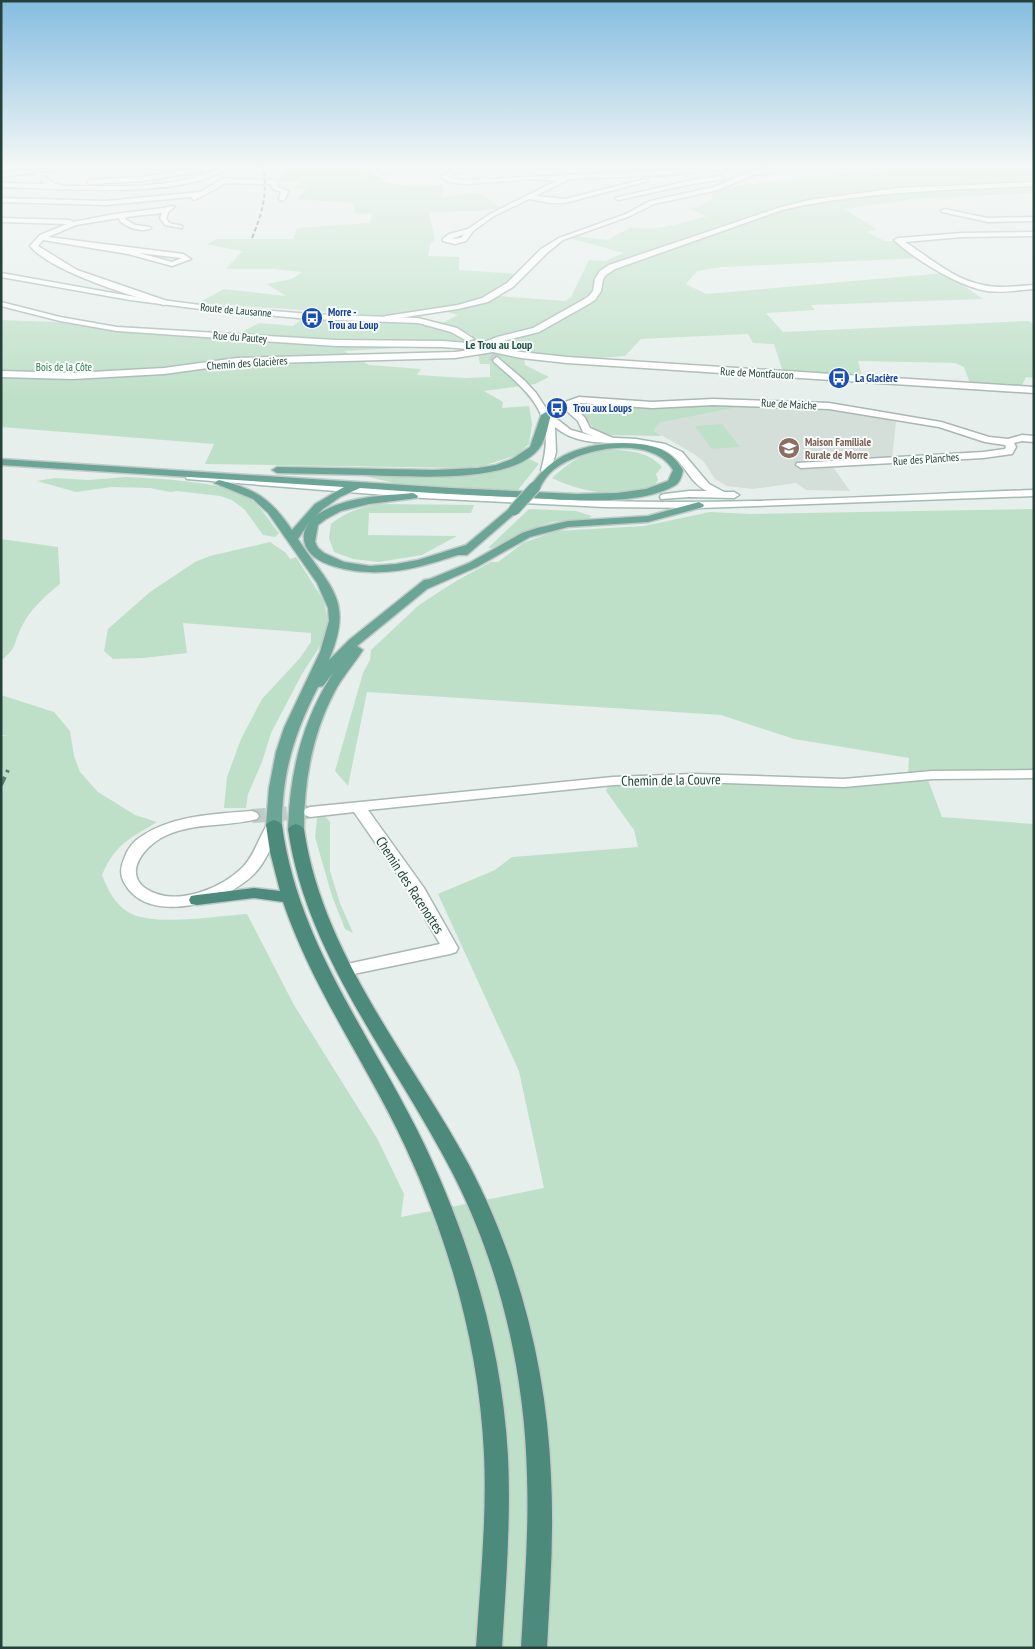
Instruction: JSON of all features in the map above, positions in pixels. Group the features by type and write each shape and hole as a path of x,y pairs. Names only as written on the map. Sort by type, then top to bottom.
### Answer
{"highway":[{"path":"274,825 277,855 288,897 324,977 397,1110 422,1162 446,1218 474,1310 488,1379 496,1454 489,1648"},
{"path":"296,829 303,871 321,923 344,970 464,1176 491,1239 511,1302 527,1372 538,1453 538,1551 534,1648"},
{"path":"197,900 254,893 288,897"}],"main road":[{"path":"121,470 439,473 476,471 502,465 527,455 538,442 546,415"},
{"path":"1,462 362,486 542,496 617,496 648,492 666,486 676,478 676,465 669,457 655,450 634,446 610,445 579,452 546,470 535,487 514,510 343,652 304,702"},
{"path":"71,467 191,477 240,488 257,495 272,509 329,595 335,615 334,630 304,702 290,729 281,760 275,794 274,825"},
{"path":"292,539 309,514 326,501 346,490 362,486"},
{"path":"423,496 360,502 333,510 321,517 311,529 309,536 310,545 317,553 330,561 372,569 412,565 471,547"},
{"path":"421,587 473,565 526,535 541,530 568,524 648,519 697,500"},
{"path":"296,829 298,778 305,746 311,730 340,673 376,626"}],"street":[{"path":"36,244 34,246 40,252 74,272 164,303"},
{"path":"84,244 183,256 187,259 172,264 139,254 99,246"},
{"path":"419,317 470,304 497,294 510,285 553,244"},
{"path":"481,347 500,339 536,330 584,303 597,292 602,273 612,267 680,244"},
{"path":"904,244 959,279 979,287 998,289 1034,287"},
{"name":"Route de Lausanne","path":"1,275 164,303 314,316 419,317 444,326 470,339"},
{"name":"Rue du Pautey","path":"1,304 60,320 117,329 336,343 435,344 481,347"},
{"name":"Rue de Montfaucon","path":"481,347 529,356 567,360 1034,390"},
{"name":"Chemin des Glacières","path":"1,374 73,376 132,373 237,361 455,355 492,349"},
{"path":"497,360 531,391 546,415 570,433 585,438 645,442 674,451 686,461 701,483 725,494"},
{"name":"Rue de Maiche","path":"610,440 591,434 584,426 582,420 568,406 570,403 579,400 652,405 770,402 870,411 941,426 988,440 1008,442 1022,438 1034,439"},
{"path":"546,415 552,442 551,456 546,470"},
{"path":"562,428 584,426"},
{"name":"Rue des Planches","path":"801,466 983,455 1008,452 1011,447 1008,442"},
{"path":"191,477 423,496 566,503 673,505 725,494 768,498 913,497"},
{"path":"697,500 701,483"},
{"path":"617,496 644,499 697,500 1034,493"},
{"name":"Chemin de la Couvre","path":"310,812 445,796 622,780 710,779 844,783 932,775 1034,774"},
{"name":"Chemin des Racenottes","path":"344,970 450,948 413,885 358,807"},
{"path":"252,816 199,821 171,828 147,840 138,848 130,861 128,871 132,883 142,894 159,901 197,900 223,887 248,871 274,825"}],"shaded area":[{"name":"Maison Familiale Rurale de Morre","path":"749,405 777,405 866,414 896,422 892,459 833,462 833,467 850,491 806,490 796,483 753,489 727,486 715,479 704,462 694,454 654,431 659,423"}],"green space":[{"path":"206,244 430,244 428,256 459,257 459,270 517,274 499,296 565,301 571,297 589,260 605,261 624,253 591,244 899,244 921,258 722,267 697,271 686,284 706,294 945,273 983,299 811,305 815,310 766,313 783,332 1028,321 1034,325 1034,378 1026,377 1021,387 970,383 964,367 955,363 858,361 862,377 783,372 774,344 753,343 748,334 641,339 625,356 586,359 533,354 494,347 464,331 442,323 458,315 438,309 389,316 198,303 224,289 286,296 267,284 292,279 302,272 274,269 226,269 242,251"},
{"name":"Bois de la Côte","path":"303,318 433,325 456,334 470,344 344,351 369,365 421,369 417,375 465,378 490,377 490,364 480,364 478,354 499,352 524,357 525,365 549,377 535,384 484,391 503,402 502,408 529,406 532,424 529,444 517,455 483,466 465,468 205,464 214,444 1,427 1,320 81,323 238,334 259,323 293,326"},
{"path":"713,403 749,405 659,423 654,431 662,436 607,435 597,432 579,411 592,406 636,407"},
{"path":"722,424 740,447 712,449 695,426"},
{"path":"604,450 635,452 650,457 662,467 656,474 658,480 654,486 641,490 615,493 577,488 552,478 576,460 588,454"},
{"path":"527,459 539,464 517,491 406,486 365,476 468,472 508,465"},
{"path":"126,477 207,484 238,492 248,497 257,505 279,533 275,537 263,535 245,510 232,500 220,496 177,491 170,492 150,488 112,487 76,492 37,481 55,478 88,480"},
{"path":"378,504 474,505 471,513 369,513 368,535 457,536 422,555 379,562 353,559 334,552 329,538 331,524 353,511"},
{"path":"529,509 576,511 592,516 588,519 552,522 526,531 492,548 488,548"},
{"path":"1034,509 1034,778 936,778 928,780 942,817 1034,824 1034,1648 1,1648 1,736 8,735 1,735 1,695 54,712 70,731 74,756 80,772 98,792 135,815 157,822 124,843 107,864 102,875 112,896 119,905 128,912 152,919 168,920 247,914 294,1005 377,1138 404,1194 401,1217 544,1188 519,1071 438,894 495,870 512,857 638,847 634,830 606,791 610,779 849,780 908,774 909,758 794,739 721,715 367,692 348,786 335,771 363,673 370,660 371,650 419,605 456,581 491,562 498,562 523,543 556,531 644,526 710,512 750,514"},
{"path":"1,539 58,547 60,584 33,609 21,628 13,648 1,661"},
{"path":"270,542 286,553 290,559 296,557 324,601 328,622 324,640 302,674 271,733 262,762 248,794 246,808 224,808 227,777 241,739 262,699 300,658 311,642 311,633 183,623 187,653 113,659 104,651 108,629 150,592 195,562 210,556"},
{"path":"320,816 326,817 330,822 330,871 340,903 353,933 345,929 332,896 315,837 317,818"}],"tunnel":[{"path":"470,339 497,360"},
{"path":"252,816 308,812"}],"railway":[{"path":"1,785 8,770"}],"place":[{"name":"Morre - Trou au Loup","path":"312,318"},
{"name":"La Glacière","path":"839,378"},
{"name":"Trou aux Loups","path":"557,408"},
{"name":"Maison Familiale Rurale de Morre","path":"789,448"}],"district":[{"name":"Le Trou au Loup","path":"499,345"}]}
